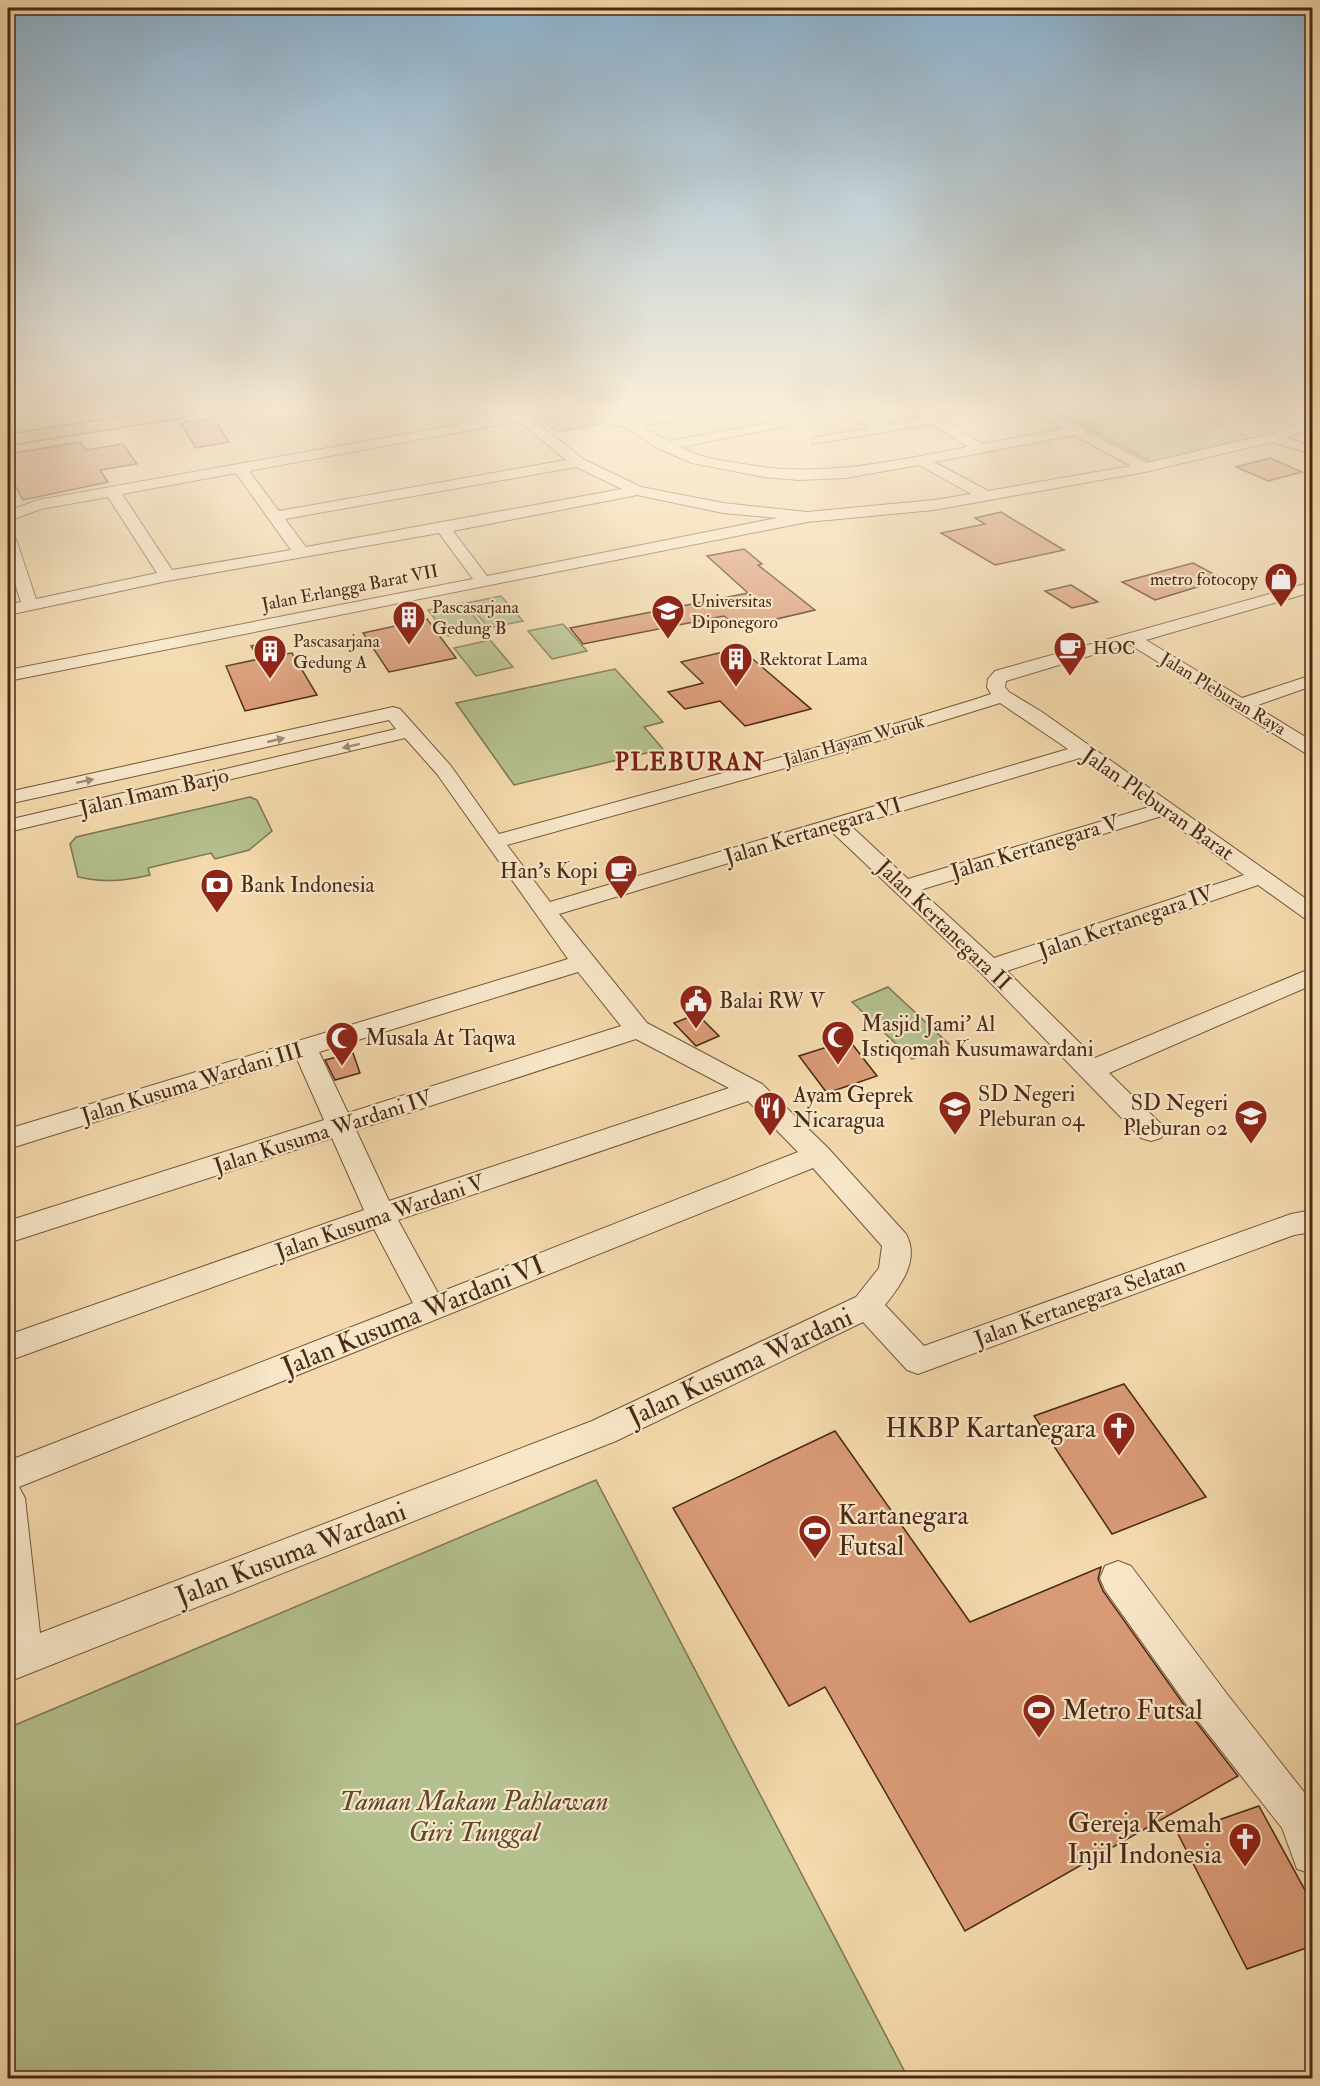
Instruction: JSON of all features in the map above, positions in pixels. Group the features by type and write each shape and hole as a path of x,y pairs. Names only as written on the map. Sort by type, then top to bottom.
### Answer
{"street":[{"path":"8,516 29,508"},
{"path":"123,508 167,576"},
{"path":"269,508 302,553"},
{"path":"275,516 318,508"},
{"path":"8,610 167,576 547,508"},
{"path":"723,508 729,523 726,532"},
{"path":"726,508 807,517 907,508"},
{"name":"Jalan Erlangga Barat VII","path":"8,676 807,517"},
{"path":"444,528 483,581"},
{"path":"8,543 30,605"},
{"path":"1002,696 996,687 997,680 1002,675 1308,591"},
{"name":"Jalan Pleburan Raya","path":"1133,639 1312,749"},
{"path":"1241,704 1312,680"},
{"name":"Jalan Pleburan Barat","path":"1002,696 1166,808 1312,913"},
{"name":"Jalan Hayam Wuruk","path":"494,842 829,750 1002,696"},
{"name":"Jalan Imam Barjo","path":"8,798 393,713 408,732 8,826"},
{"path":"408,732 444,770 494,842"},
{"name":"Jalan Imam Barjo","path":"244,747 255,769"},
{"name":"Jalan Kertanegara VI","path":"545,911 1081,751"},
{"name":"Jalan Imam Barjo","path":"44,790 53,816"},
{"name":"Jalan Kertanegara V","path":"905,887 1166,808"},
{"name":"Jalan Kertanegara II","path":"836,824 990,968 1151,1131"},
{"name":"Jalan Kusuma Wardani","path":"16,1661 604,1431 867,1306 898,1261 896,1242 818,1155 753,1090 638,1029 583,962 494,842"},
{"name":"Jalan Kertanegara IV","path":"990,968 1261,877"},
{"name":"Jalan Kusuma Wardani III","path":"8,1139 583,962"},
{"path":"1091,1070 1312,976"},
{"name":"Jalan Kusuma Wardani IV","path":"8,1232 638,1029"},
{"path":"304,1049 381,1215 432,1310"},
{"name":"Jalan Kusuma Wardani V","path":"8,1348 381,1215 753,1090"},
{"name":"Jalan Kusuma Wardani VI","path":"8,1476 432,1310 818,1155"},
{"name":"Jalan Kertanegara Selatan","path":"867,1306 918,1361 1309,1225"},
{"path":"8,1498 16,1661"},
{"path":"1118,1578 1213,1708 1305,1815 1312,1854"}],"green space":[{"path":"501,596 523,621 489,628 467,603"},
{"path":"463,603 484,629 448,636 428,610"},
{"path":"563,624 587,651 552,659 528,631"},
{"path":"490,640 513,667 476,676 454,648"},
{"path":"615,669 663,722 644,727 663,749 514,785 456,703"},
{"path":"250,797 257,800 272,831 249,850 215,859 211,853 148,868 150,875 132,879 106,881 78,877 70,844 76,837"},
{"path":"888,987 949,1044 912,1059 852,1002"},
{"name":"Taman Makam Pahlawan Giri Tunggal","path":"596,1480 908,2078 8,2078 8,1728"}],"building":[{"path":"1001,512 1064,550 995,565 941,533 985,524 975,518"},
{"path":"744,549 762,564 758,565 815,610 738,628 724,616 583,644 570,628 748,593 707,556"},
{"path":"1193,563 1223,579 1155,600 1122,582"},
{"path":"1071,585 1098,602 1072,608 1045,591"},
{"name":"Pascasarjana Gedung B","path":"427,619 456,658 389,672 363,633"},
{"name":"Pascasarjana Gedung A","path":"278,640 286,654 292,653 317,695 245,711 226,666 259,659 251,646"},
{"name":"Rektorat Lama","path":"740,648 811,709 745,726 720,701 685,709 668,692 703,683 681,662"},
{"name":"Balai RW V","path":"697,1014 719,1036 696,1046 674,1023"},
{"name":"Masjid Jami' Al Istiqomah Kusumawardani","path":"849,1040 877,1076 827,1093 799,1056"},
{"name":"Musala At Taqwa","path":"353,1053 360,1073 335,1080 325,1060"},
{"name":"HKBP Kartanegara","path":"1124,1384 1206,1497 1112,1534 1034,1416"},
{"name":"Metro Futsal","path":"835,1431 970,1622 1101,1567 1098,1579 1103,1591 1197,1723 1238,1776 965,1931 825,1687 789,1706 673,1508"},
{"name":"Gereja Kemah Injil Indonesia","path":"1259,1806 1312,1903 1312,1946 1247,1969 1178,1834"}],"place":[{"name":"metro fotocopy","path":"1281,608"},
{"name":"Universitas Diponegoro","path":"668,640"},
{"name":"Pascasarjana Gedung B","path":"409,646"},
{"name":"HOC","path":"1070,677"},
{"name":"Pascasarjana Gedung A","path":"270,680"},
{"name":"Rektorat Lama","path":"736,688"},
{"name":"Han's Kopi","path":"621,900"},
{"name":"Bank Indonesia","path":"217,914"},
{"name":"Balai RW V","path":"696,1030"},
{"name":"Masjid Jami' Al Istiqomah Kusumawardani","path":"838,1066"},
{"name":"Musala At Taqwa","path":"342,1067"},
{"name":"SD Negeri Pleburan 04","path":"955,1136"},
{"name":"Ayam Geprek Nicaragua","path":"770,1137"},
{"name":"SD Negeri Pleburan 02","path":"1251,1145"},
{"name":"HKBP Kartanegara","path":"1119,1457"},
{"name":"Kartanegara Futsal","path":"815,1560"},
{"name":"Metro Futsal","path":"1039,1739"},
{"name":"Gereja Kemah Injil Indonesia","path":"1245,1868"}],"district":[{"name":"PLEBURAN","path":"690,762"}]}
